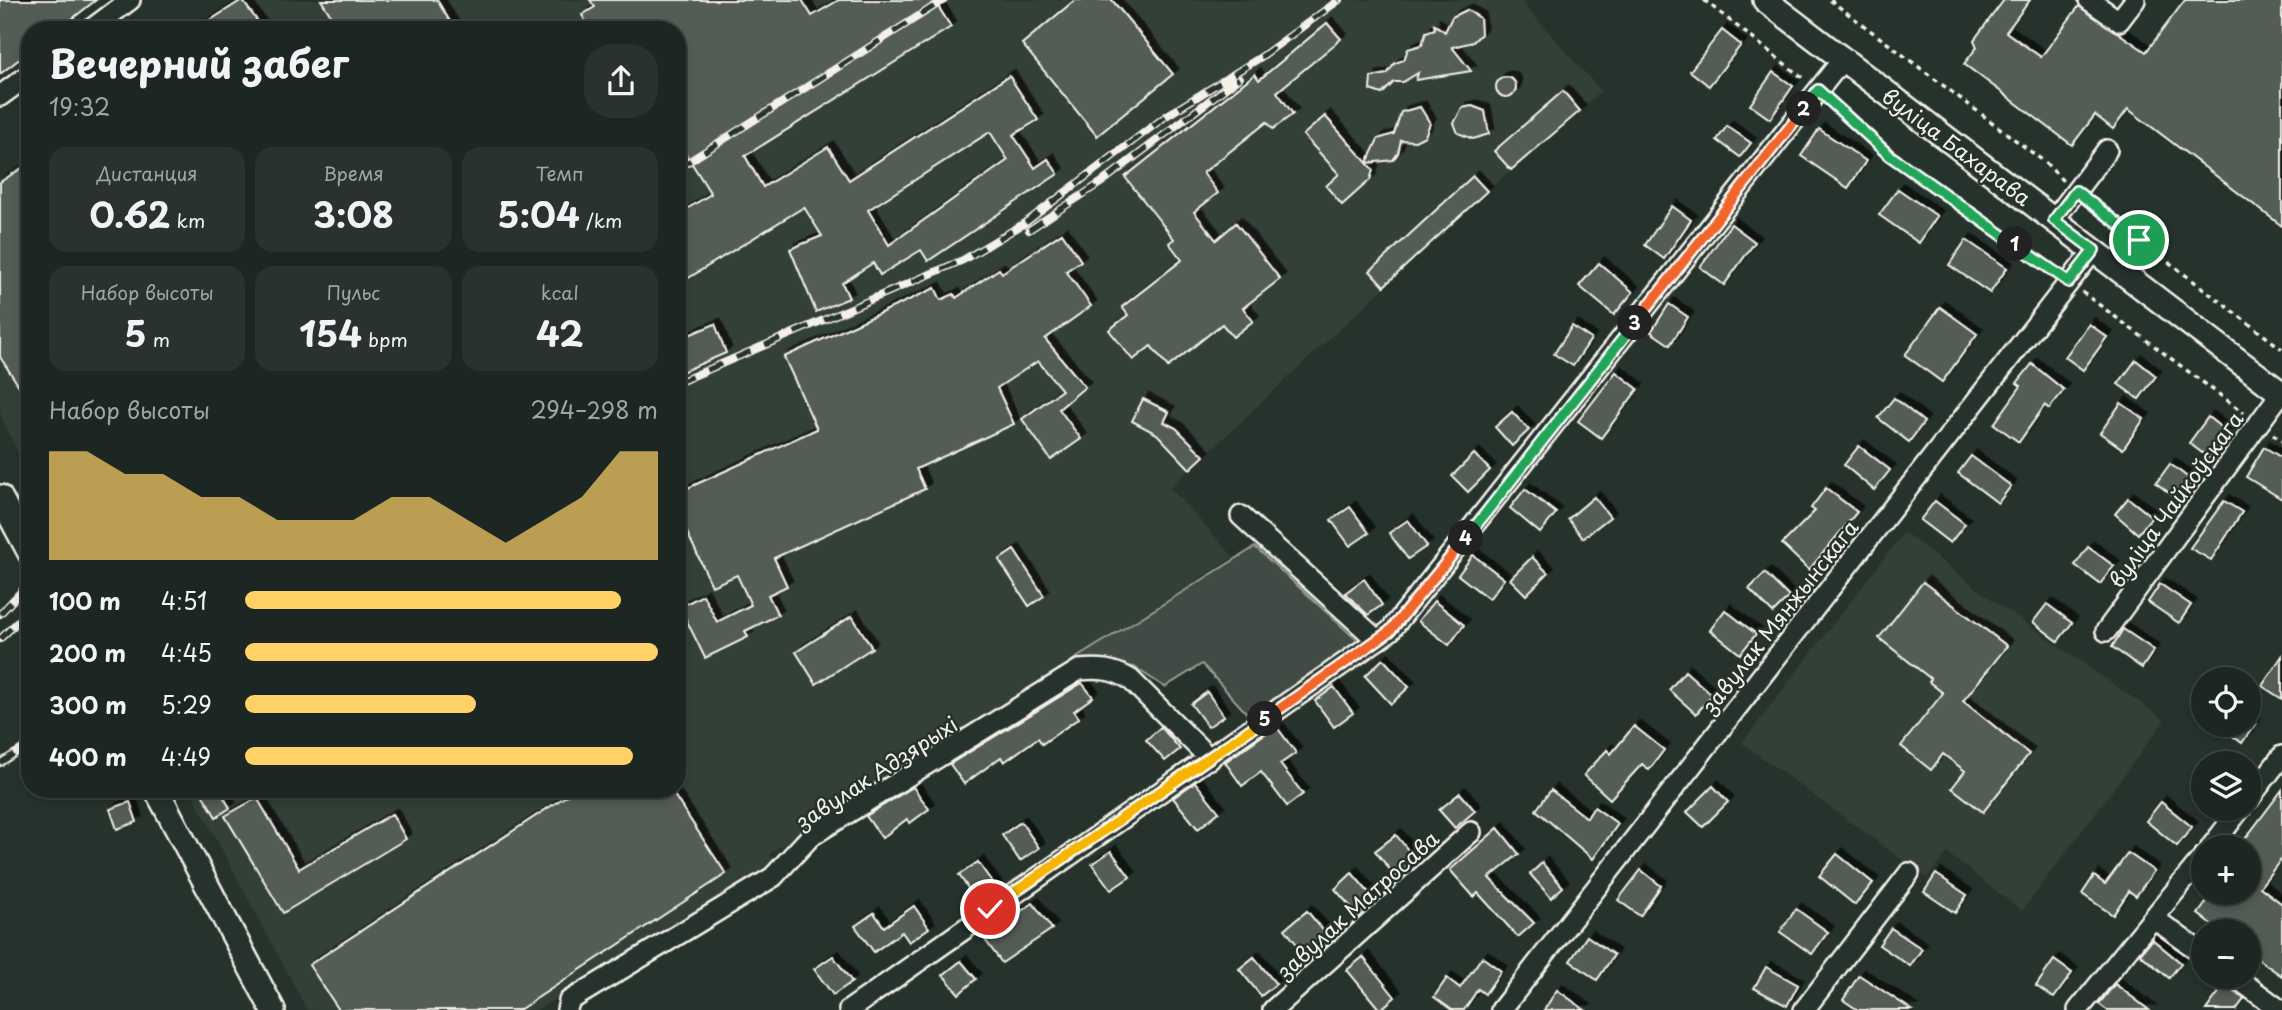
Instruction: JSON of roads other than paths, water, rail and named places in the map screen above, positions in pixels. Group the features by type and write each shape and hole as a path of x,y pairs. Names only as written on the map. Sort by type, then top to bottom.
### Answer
{"main road":[{"name":"вуліца Бахарава","path":"1765,0 2282,393"},
{"path":"0,498 21,536"},
{"path":"161,798 273,1010"}],"street":[{"path":"102,21 130,0"},
{"path":"2089,0 2119,21 2135,0"},
{"path":"849,1010 1390,631 1439,573 1843,59"},
{"path":"0,96 21,81"},
{"path":"2054,220 2107,150"},
{"name":"завулак Мянжынскага","path":"1501,1010 2094,250"},
{"name":"вуліца Чайкоўскага","path":"2106,631 2282,393"},
{"path":"1241,516 1377,640"},
{"name":"завулак Адзярыхі","path":"567,1010 569,1001 773,877 811,836 1079,670 1100,667 1130,678 1210,759"},
{"path":"2261,783 2282,756"},
{"path":"2220,835 2231,821"},
{"name":"завулак Матросава","path":"1273,1010 1471,832"},
{"path":"2078,1010 2191,872"},
{"path":"1804,1010 1909,873"},
{"path":"2155,919 2191,945"},
{"path":"2252,989 2280,1010"}],"railway":[{"path":"686,163 944,0"},
{"path":"686,379 963,260 1025,223 1166,116 1261,57 1339,0"},
{"path":"1029,230 1102,182 1239,78"},
{"path":"0,614 21,592"},
{"path":"0,639 21,619"},
{"path":"0,763 21,750"}]}
